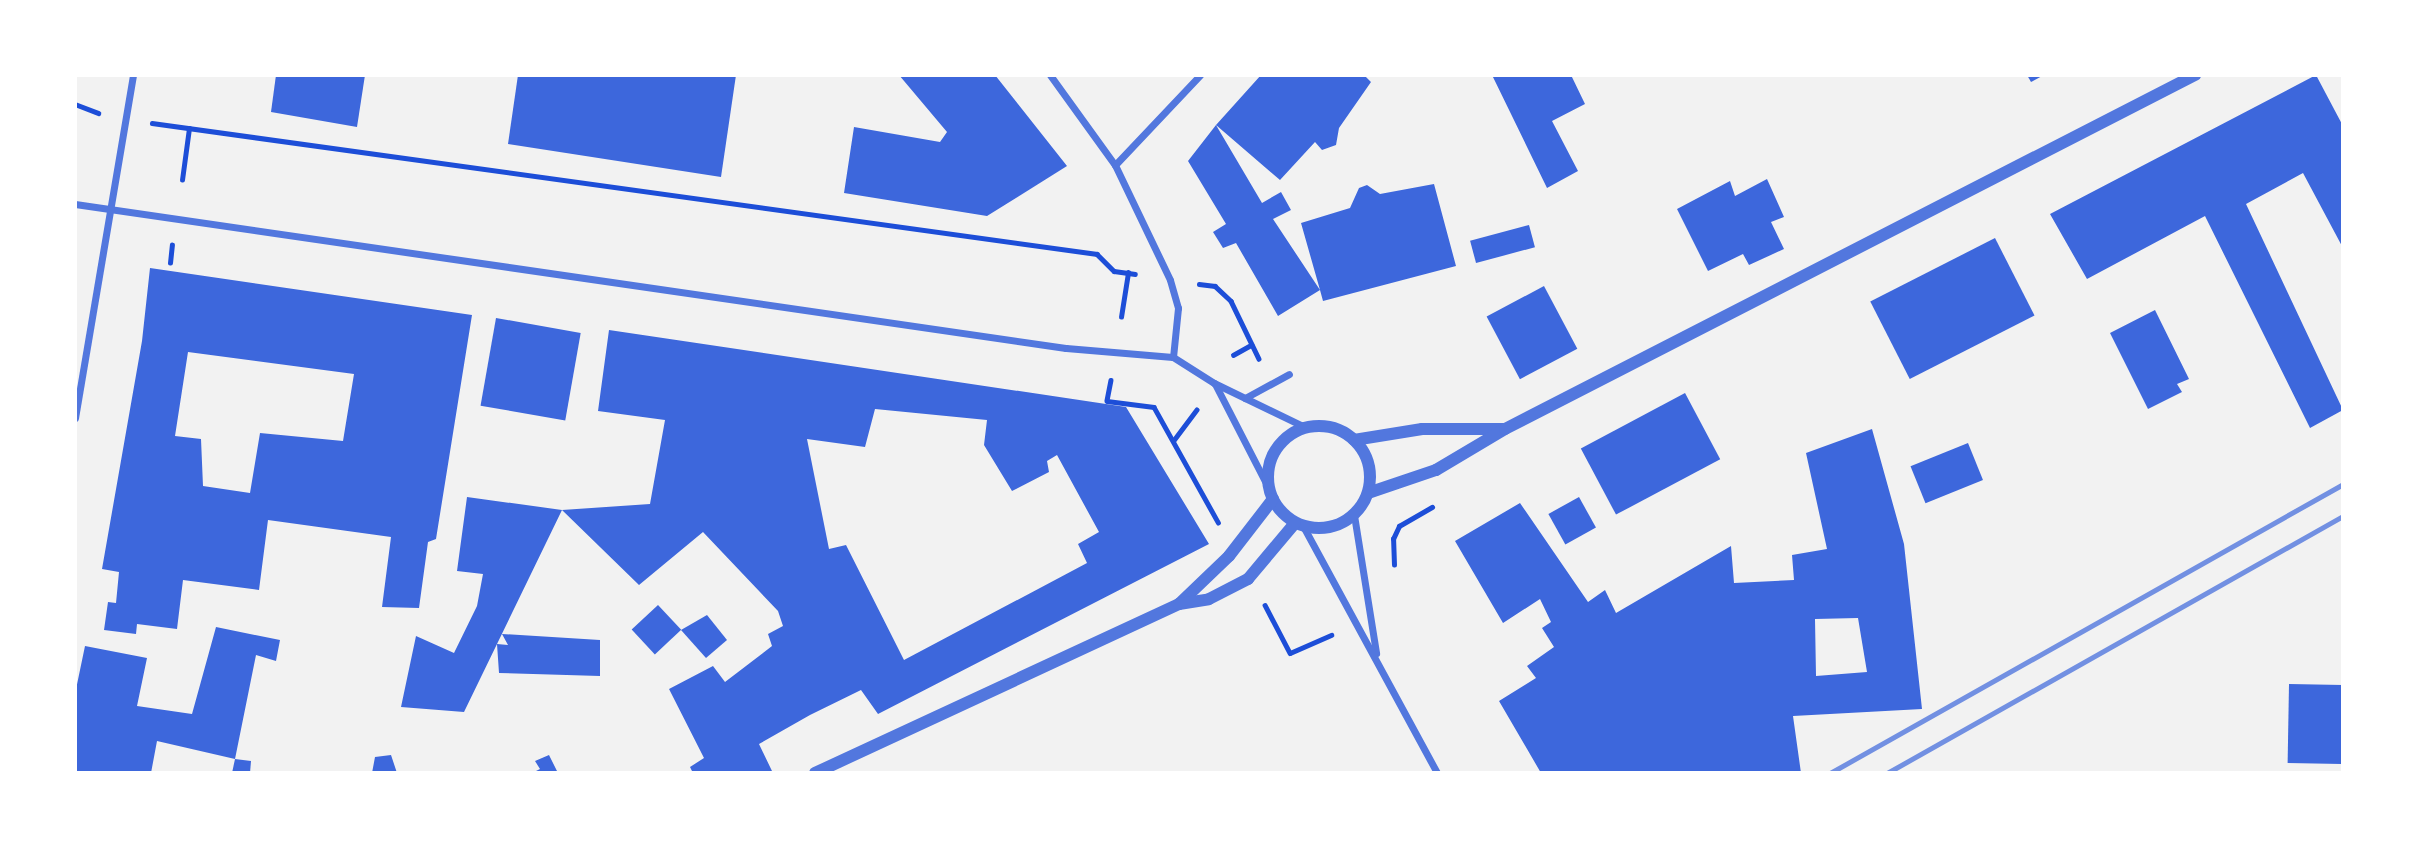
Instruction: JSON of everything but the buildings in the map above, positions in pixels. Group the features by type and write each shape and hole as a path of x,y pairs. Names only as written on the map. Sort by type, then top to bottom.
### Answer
{"street":[{"path":"75,418 114,210 133,75"},
{"path":"1050,75 1115,165 1170,279 1178,309 1174,357"},
{"path":"1115,165 1200,75"},
{"path":"1368,493 1436,470 1505,429 2195,75"},
{"path":"75,204 1066,348 1174,357 1214,383 1307,428 1331,427 1354,440 1369,464 1368,493 1354,515 1328,528 1299,524"},
{"path":"1245,398 1289,374"},
{"path":"1214,383 1271,494 1299,524 1354,625 1377,657 1437,773"},
{"path":"1179,604 1228,556 1271,494 1268,476 1277,448 1307,428"},
{"path":"1354,440 1422,429 1505,429"},
{"path":"1354,515 1377,657"},
{"path":"815,773 1179,604 1209,599 1248,579 1299,524"}],"path":[{"path":"75,104 110,117"},
{"path":"145,122 1097,254 1114,271 1128,273 1121,317"},
{"path":"182,180 189,128"},
{"path":"170,263 173,241"},
{"path":"1192,283 1216,286 1231,301 1261,362"},
{"path":"1233,355 1251,345"},
{"path":"1111,380 1107,401 1154,407 1220,526 1219,534"},
{"path":"1173,441 1196,410"},
{"path":"1394,579 1393,539 1399,526 1434,505"},
{"path":"1262,600 1290,653 1332,635"}],"railway":[{"path":"1830,773 2343,484"},
{"path":"1887,773 2343,516"}]}
